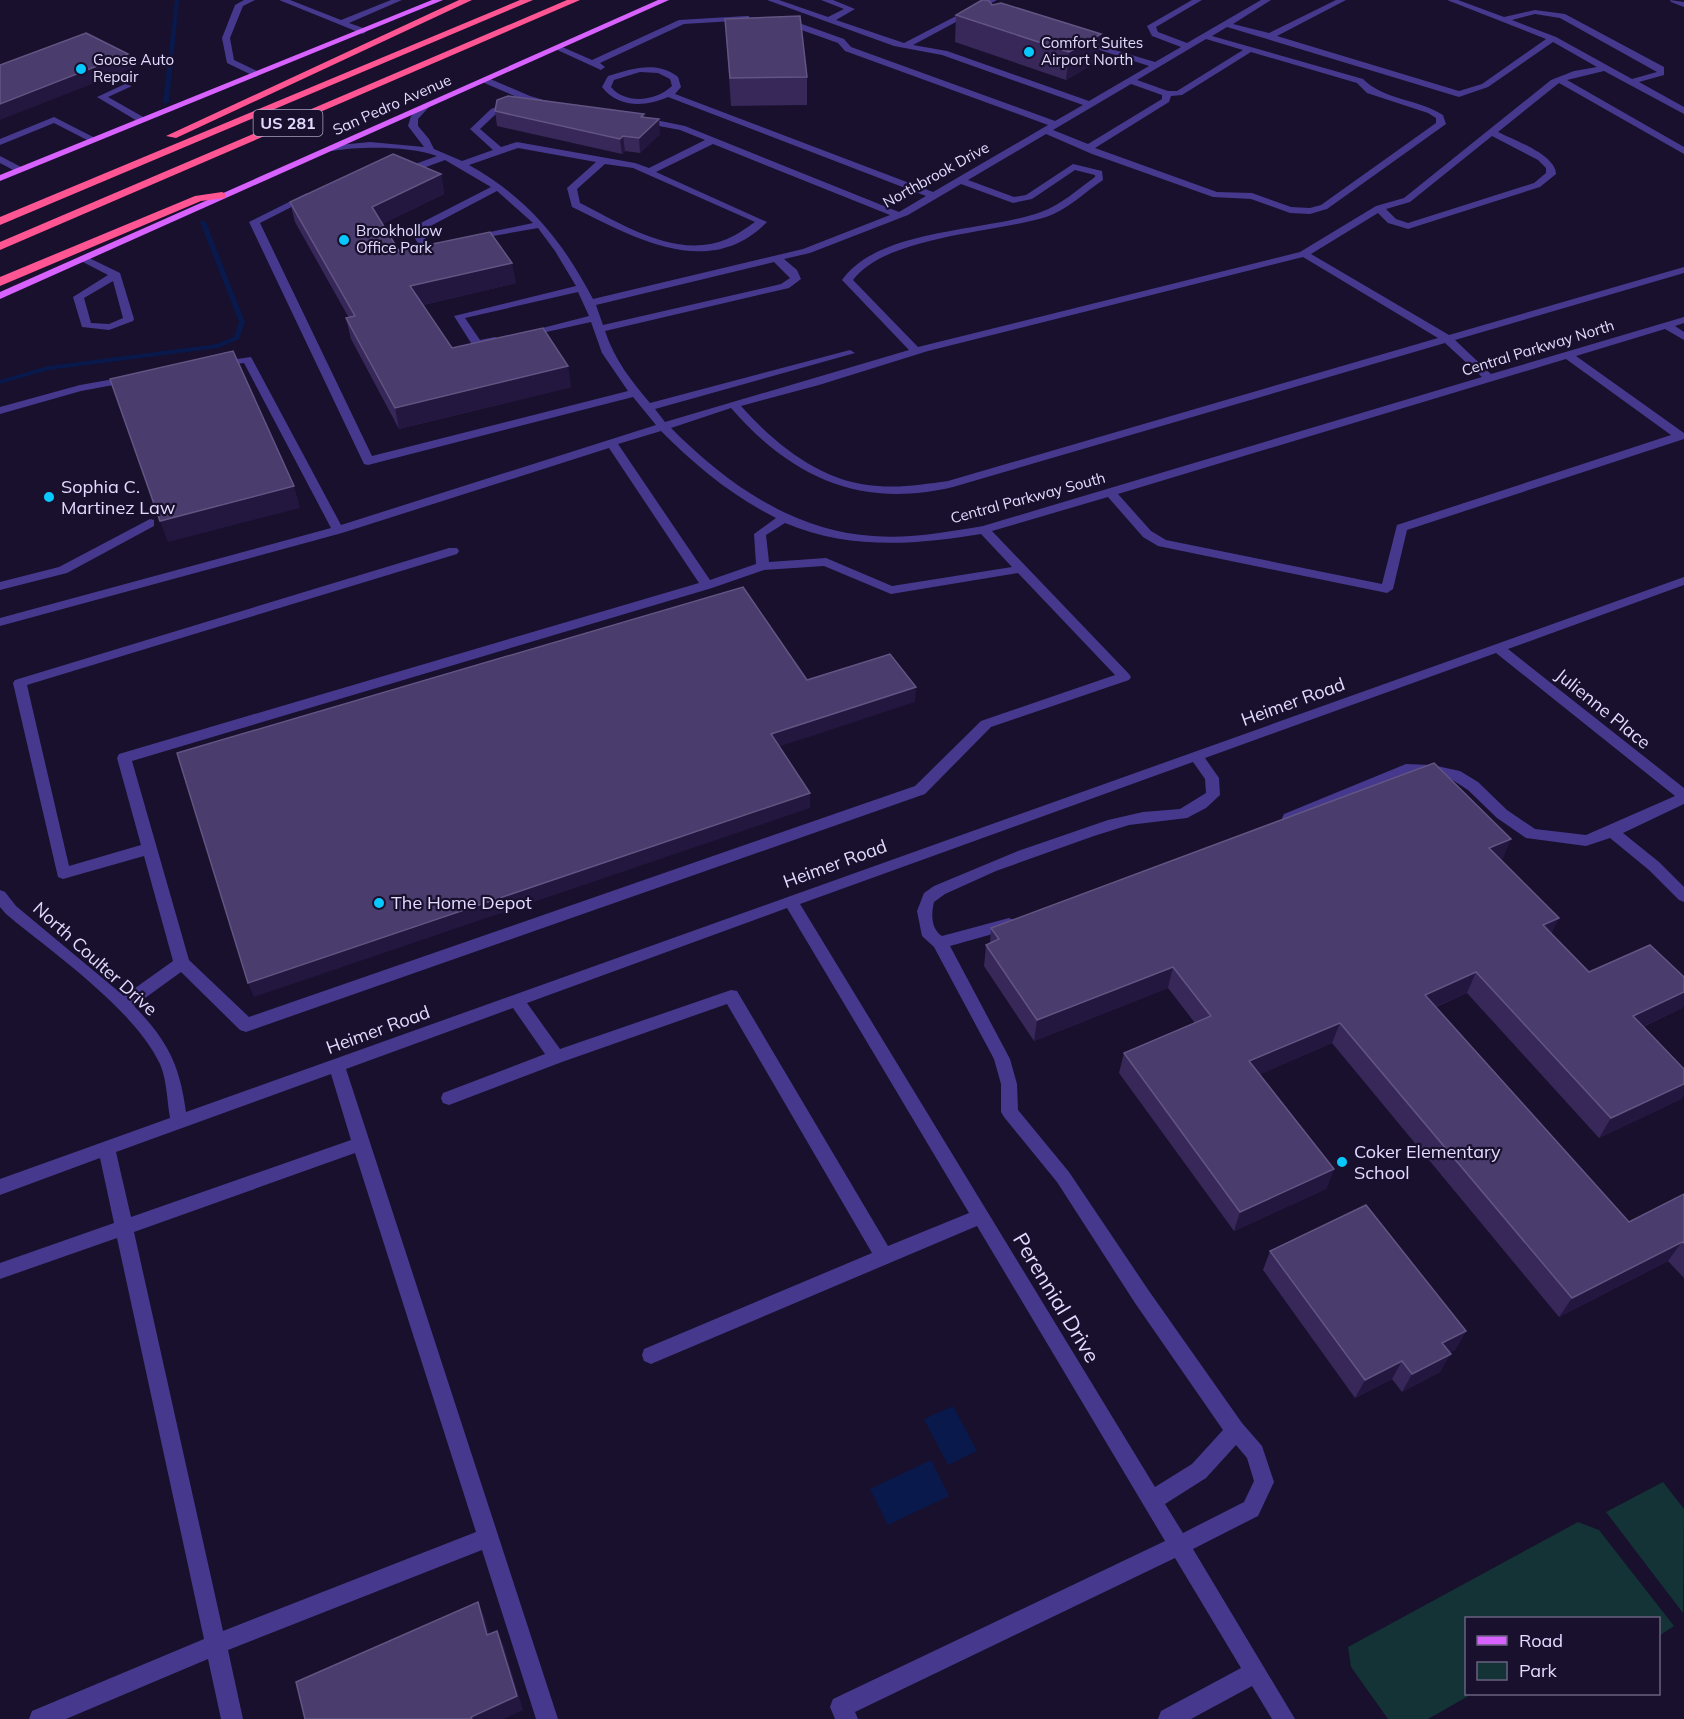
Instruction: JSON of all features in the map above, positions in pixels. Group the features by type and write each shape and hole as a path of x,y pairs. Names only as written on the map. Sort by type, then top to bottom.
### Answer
{"highway":[{"path":"82,188 142,150 467,0"},
{"name":"US 281","path":"0,222 528,0"},
{"name":"US 281","path":"0,246 575,0"},
{"path":"0,282 199,198 222,196"}],"main road":[{"path":"0,178 439,0"},
{"name":"San Pedro Avenue","path":"0,296 665,0"}],"street":[{"path":"250,0 239,5 226,38 230,61 256,74"},
{"path":"283,0 363,31"},
{"path":"343,22 398,0"},
{"path":"771,0 904,46 949,50 1089,104"},
{"path":"825,0 851,9 829,20"},
{"path":"904,46 993,0"},
{"path":"1187,46 1155,34 1151,26 1198,0"},
{"name":"Northbrook Drive","path":"590,303 777,259 858,232 898,215 961,181 1267,0"},
{"path":"1270,36 1341,0"},
{"path":"1451,0 1553,39 1684,111"},
{"path":"1674,0 1684,5"},
{"path":"1507,20 1535,12 1562,16 1661,69 1660,73 1631,82"},
{"path":"593,63 682,22 764,18 816,31 841,41 849,49 864,56 1055,124"},
{"path":"1224,24 1459,94 1486,86 1541,45 1553,39"},
{"path":"1046,130 1088,148 1216,195 1252,196 1280,208 1310,211 1324,207 1441,124 1440,117 1431,111 1370,92 1360,81 1204,36"},
{"path":"1067,37 1155,65"},
{"path":"557,48 619,74"},
{"path":"1129,80 1167,94 1179,93 1251,49"},
{"path":"0,622 338,530 733,404 815,383 917,352 1304,254 1379,208 1407,200 1560,80 1577,73 1605,68"},
{"path":"639,69 668,74 677,82 677,87 668,94 646,100 615,96 606,87 611,78 639,69"},
{"path":"485,80 527,98 560,105"},
{"path":"1560,80 1684,151"},
{"path":"128,86 101,96 142,120"},
{"path":"668,94 934,196"},
{"path":"1088,148 1166,100 1167,94"},
{"path":"500,151 475,129 494,111 527,98"},
{"path":"424,107 416,115 412,124 430,151 394,165 419,166 444,157"},
{"path":"627,117 682,128 898,215"},
{"path":"0,142 54,120 94,140"},
{"path":"1379,208 1392,221 1408,226 1537,185 1551,174 1551,167 1541,158 1492,132"},
{"path":"649,172 713,140"},
{"name":"Central Parkway South","path":"332,148 380,143 430,151 460,165 496,188 541,224 561,252 590,303 610,358 646,408 697,459 760,507 784,518 837,535 870,540 944,537 984,530 1400,405"},
{"path":"460,165 517,145 635,166 762,222 729,242 699,249 663,245 575,205 572,188 603,161"},
{"path":"0,159 20,170"},
{"path":"917,352 847,279 849,272 866,260 938,237 1044,214 1100,178 1098,173 1073,168 1029,197 1013,200 961,181"},
{"path":"449,243 426,248 415,230 496,188"},
{"path":"316,192 254,222 368,461 636,393"},
{"path":"1002,222 1003,209 1013,200"},
{"path":"461,241 541,224"},
{"path":"1304,254 1446,338 1489,378"},
{"path":"85,259 116,275 129,319 122,325 101,328 86,325 78,297 116,275"},
{"path":"581,288 459,316 477,344 598,324 785,286 796,279 793,272 777,259"},
{"path":"733,404 751,425 794,463 826,478 868,489 902,490 949,484 1684,270"},
{"name":"Central Parkway North","path":"1400,405 1684,320"},
{"path":"1666,325 1684,337"},
{"path":"646,408 850,353"},
{"path":"1568,355 1682,437"},
{"path":"202,367 247,359 338,530"},
{"path":"0,411 80,388 147,377"},
{"path":"1110,492 1147,534 1162,543 1387,589 1401,528 1682,437"},
{"path":"612,444 707,585"},
{"path":"763,566 760,534 784,518"},
{"path":"0,586 63,570 150,523"},
{"path":"984,530 1124,677 986,724 920,790 246,1025 182,963 124,758 707,585 763,566 826,562 891,590 1021,569"},
{"path":"148,849 63,873 20,683 453,551"},
{"name":"Heimer Road","path":"0,1187 1684,581"},
{"name":"Julienne Place","path":"1500,649 1684,797"},
{"path":"847,1719 841,1707 1251,1509 1259,1497 1264,1482 1255,1452 1235,1430 1142,1297 1063,1178 1010,1112 1009,1084 1002,1059 940,943 930,936 925,924 924,910 930,896 944,887 1017,857 1129,819 1182,816 1197,810 1213,795 1212,778 1197,757"},
{"path":"1275,824 1406,769 1455,775 1473,786 1502,814 1531,834 1586,841 1612,832 1684,797"},
{"path":"1612,832 1654,866 1684,896"},
{"name":"North Coulter Drive","path":"0,896 11,910 123,1005 153,1038 168,1065 179,1123"},
{"name":"Perennial Drive","path":"790,901 1284,1719"},
{"path":"940,943 1022,920"},
{"path":"123,1005 182,963"},
{"path":"448,1098 556,1057 731,996 884,1256"},
{"path":"516,1000 556,1057"},
{"path":"337,1065 487,1538 548,1719"},
{"path":"0,1271 361,1144"},
{"path":"107,1149 218,1644 232,1719"},
{"path":"651,1355 980,1216"},
{"path":"1152,1500 1202,1472 1218,1456 1235,1430"},
{"path":"40,1719 218,1644 487,1538"},
{"path":"1169,1719 1255,1672"}],"green space":[{"path":"1663,1482 1684,1509 1683,1613 1606,1512"},
{"path":"1578,1522 1599,1530 1674,1626 1660,1635 1660,1617 1465,1617 1465,1695 1470,1695 1428,1719 1388,1719 1351,1667 1348,1647"}],"shaded area":[{"path":"953,1406 977,1451 948,1465 924,1419"},
{"path":"931,1460 949,1496 888,1525 870,1489"}],"building":[{"path":"982,0 988,0 992,5 1001,3 1101,34 1069,52 956,15"},
{"path":"800,16 807,77 730,78 725,19"},
{"path":"86,33 128,54 0,104 0,65"},
{"path":"508,96 644,114 641,117 659,119 639,138 623,136 620,139 495,111 497,100"},
{"path":"393,154 441,174 372,207 399,251 490,232 512,263 410,286 452,348 543,328 568,366 395,408 346,318 355,316 290,202"},
{"path":"233,351 294,486 160,521 110,379"},
{"name":"The Home Depot","path":"743,587 807,680 890,654 916,687 771,734 810,793 248,983 177,753"},
{"path":"1434,763 1511,839 1489,848 1559,918 1543,925 1589,972 1650,945 1684,977 1684,992 1633,1016 1684,1069 1684,1084 1611,1118 1476,972 1425,995 1629,1222 1684,1194 1684,1243 1572,1298 1340,1023 1249,1061 1334,1169 1240,1212 1124,1053 1211,1016 1173,967 1037,1020 986,945 999,939 991,928"},
{"path":"1366,1205 1466,1331 1442,1343 1451,1354 1412,1374 1402,1361 1365,1380 1270,1251"},
{"path":"478,1602 487,1635 497,1631 517,1696 471,1717 472,1719 305,1719 296,1682"}],"waterway":[{"path":"166,102 177,0"},
{"path":"0,382 48,368 218,346 237,338 242,322 203,222"}],"place":[{"name":"Comfort Suites Airport North","path":"1029,52"},
{"name":"Goose Auto Repair","path":"81,69"},
{"name":"Brookhollow Office Park","path":"344,240"},
{"name":"Sophia C. Martinez Law","path":"49,497"},
{"name":"The Home Depot","path":"379,903"},
{"name":"Coker Elementary School","path":"1342,1162"}]}
